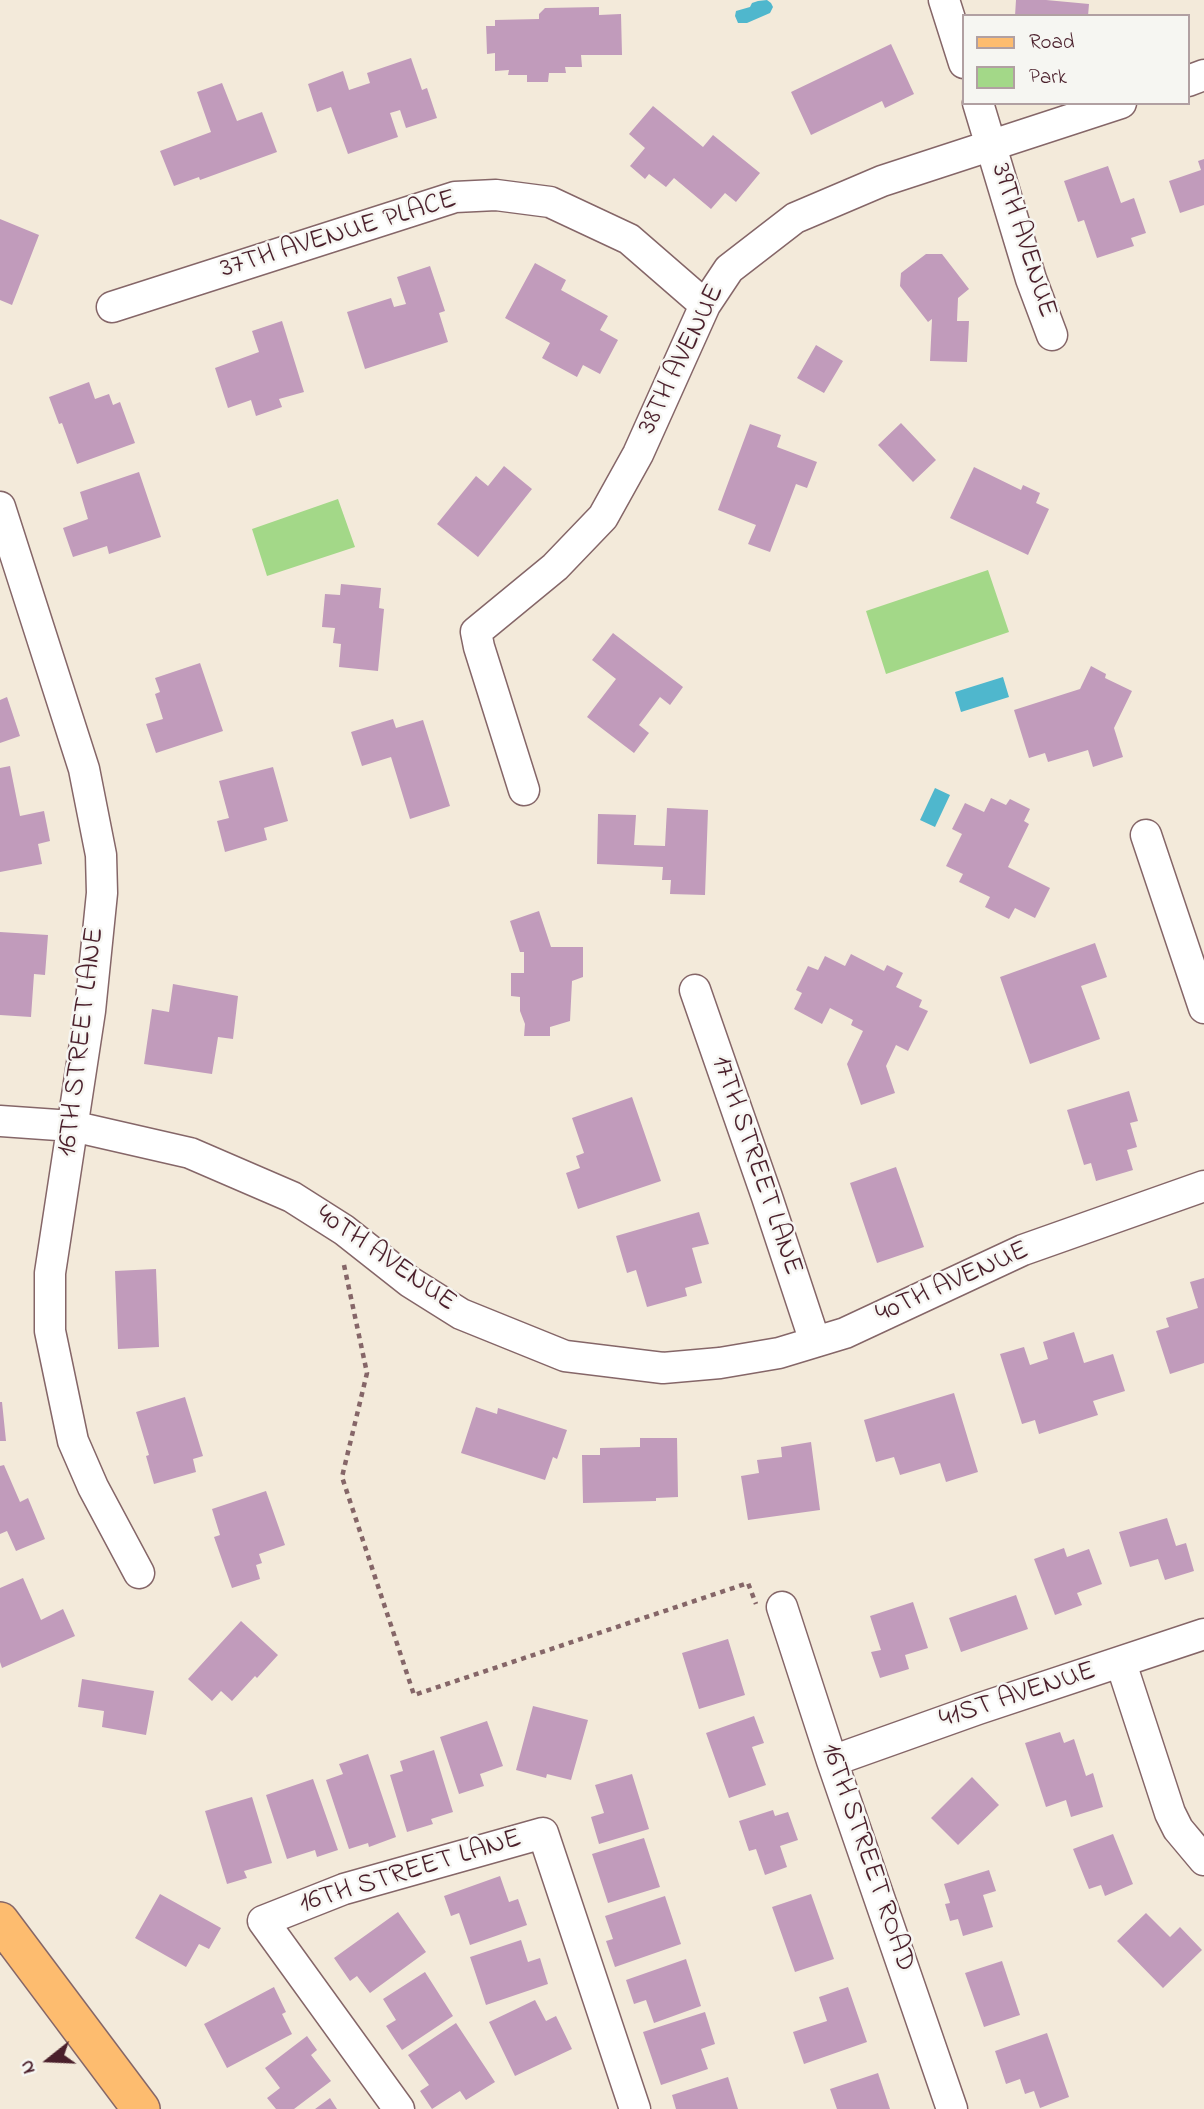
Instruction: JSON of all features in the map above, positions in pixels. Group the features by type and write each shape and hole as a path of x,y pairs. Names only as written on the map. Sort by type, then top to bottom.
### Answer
{"main road":[{"path":"0,1921 141,2109"}],"street":[{"path":"944,0 962,57"},
{"name":"39TH AVENUE","path":"979,105 1031,279 1052,335"},
{"name":"38TH AVENUE","path":"524,790 476,632 555,567 603,517 638,454 705,305 729,269 795,218 882,181 1115,105"},
{"name":"37TH AVENUE PLACE","path":"112,307 455,197 496,195 550,201 629,239 705,305"},
{"name":"16TH STREET LANE","path":"0,507 85,769 101,855 102,893 90,1011 50,1273 50,1331 74,1441 93,1488 139,1573"},
{"path":"1146,835 1204,1008"},
{"name":"17TH STREET LANE","path":"695,990 814,1342"},
{"name":"40TH AVENUE","path":"0,1121 72,1126 190,1153 292,1197 344,1230 410,1282 461,1314 565,1356 663,1368 720,1363 779,1353 845,1333 1023,1250 1204,1186"},
{"name":"16TH STREET ROAD","path":"782,1607 952,2109"},
{"name":"41ST AVENUE","path":"832,1761 1204,1634"},
{"path":"1121,1663 1170,1813 1178,1829 1204,1860"},
{"name":"16TH STREET LANE","path":"399,2109 263,1921 344,1889 542,1833 635,2109"}],"path":[{"path":"344,1230 342,1257 367,1373 342,1477 414,1695 748,1583 760,1614 782,1607"}],"green space":[{"path":"338,499 355,547 267,576 252,529"},
{"path":"988,570 1009,632 886,674 866,611"}],"water":[{"path":"767,0 773,7 770,13 747,23 738,23 736,11 750,7 752,3"},
{"path":"1003,677 1009,697 961,712 955,692"},
{"path":"935,788 950,795 935,827 920,820"}],"building":[{"path":"1016,0 1089,4 1088,14 1015,14"},
{"path":"599,7 599,15 621,14 622,55 581,55 582,67 565,67 566,73 549,73 548,82 527,82 527,75 508,75 509,70 495,71 495,53 487,54 486,26 495,26 495,20 539,19 539,14 545,8"},
{"path":"891,44 914,94 885,108 882,101 811,135 791,92"},
{"path":"411,58 422,90 427,88 437,118 406,128 400,110 390,113 398,137 348,154 331,107 317,112 308,84 343,71 349,90 370,83 367,73"},
{"path":"222,83 237,121 262,112 277,152 200,180 199,177 174,186 160,151 211,132 197,92"},
{"path":"653,106 703,147 713,135 760,173 736,202 725,193 711,209 674,178 666,187 649,174 645,179 630,166 645,148 629,134"},
{"path":"1204,159 1204,205 1180,213 1169,181 1201,170 1198,161"},
{"path":"1108,166 1121,203 1134,198 1146,233 1131,238 1134,246 1097,258 1084,220 1078,222 1064,181"},
{"path":"0,219 39,235 12,305 0,300"},
{"path":"926,254 942,254 969,289 958,298 957,321 969,321 967,362 930,361 932,319 928,322 900,286 901,273"},
{"path":"535,263 566,280 561,290 608,316 600,330 618,340 600,374 583,365 577,377 542,358 550,343 505,318"},
{"path":"430,266 445,311 439,313 448,342 365,369 347,312 391,298 394,307 406,304 397,277"},
{"path":"282,321 304,392 279,399 282,407 256,416 251,400 228,408 215,368 259,352 252,331"},
{"path":"816,345 843,361 824,393 797,378"},
{"path":"89,382 95,399 109,394 113,405 120,402 135,443 77,464 49,397"},
{"path":"901,423 936,460 913,482 878,445"},
{"path":"750,424 781,435 777,447 817,462 807,488 796,484 770,552 748,544 756,525 718,510"},
{"path":"504,466 532,489 478,557 437,524 476,476 488,486"},
{"path":"974,467 1021,490 1023,485 1040,493 1036,503 1049,509 1028,555 950,518"},
{"path":"139,472 161,537 109,554 107,546 73,557 63,528 88,519 80,492"},
{"path":"341,584 381,588 379,608 384,609 378,671 339,667 341,644 333,643 335,628 322,627 325,594 340,595"},
{"path":"613,633 683,687 670,705 660,697 639,725 649,733 634,753 587,717 616,679 592,660"},
{"path":"200,663 223,731 156,753 146,724 163,719 155,694 160,692 155,678"},
{"path":"1091,666 1106,674 1105,678 1132,691 1114,728 1123,757 1093,767 1088,750 1048,762 1045,753 1029,758 1014,710 1080,689"},
{"path":"7,697 20,736 0,743 0,700"},
{"path":"393,719 396,728 423,720 450,806 410,819 391,757 362,766 351,732"},
{"path":"10,766 20,816 44,811 50,841 38,844 42,864 0,872 0,768"},
{"path":"273,767 288,821 264,828 267,840 225,852 217,821 229,818 219,781"},
{"path":"991,798 1006,805 1010,799 1030,809 1024,821 1029,824 1008,867 1050,888 1035,918 1015,908 1009,919 985,907 990,897 959,882 963,874 946,866 962,834 952,829 965,803 984,812"},
{"path":"667,808 708,810 705,895 670,894 671,880 662,880 663,867 597,864 598,814 636,815 634,845 665,846"},
{"path":"539,911 551,947 583,947 583,977 572,981 570,1021 550,1027 550,1036 524,1036 525,1024 520,1011 520,997 511,996 511,973 524,973 524,952 520,952 510,921"},
{"path":"0,932 48,935 45,975 34,974 31,1017 0,1015"},
{"path":"1095,943 1107,977 1081,986 1100,1039 1030,1064 1000,977"},
{"path":"851,954 884,971 887,965 903,973 896,987 922,1000 919,1007 928,1011 908,1051 896,1045 886,1066 895,1093 861,1105 847,1064 863,1031 851,1025 853,1020 830,1008 822,1024 794,1009 802,993 796,990 808,966 818,970 825,956 845,966"},
{"path":"173,984 238,996 233,1039 218,1037 212,1074 144,1064 152,1009 169,1012"},
{"path":"1129,1091 1138,1121 1130,1123 1137,1147 1127,1150 1133,1170 1096,1181 1091,1163 1084,1165 1067,1110"},
{"path":"632,1097 661,1181 578,1209 566,1173 580,1168 576,1156 584,1153 572,1118"},
{"path":"896,1167 924,1247 877,1263 850,1183"},
{"path":"699,1212 709,1244 692,1248 702,1283 685,1288 687,1296 647,1307 636,1270 627,1273 616,1236"},
{"path":"156,1269 159,1347 118,1349 115,1271"},
{"path":"1204,1278 1204,1363 1170,1374 1156,1331 1169,1327 1166,1318 1198,1308 1190,1282"},
{"path":"1074,1332 1084,1363 1113,1354 1125,1391 1093,1401 1098,1415 1039,1434 1035,1420 1022,1424 1000,1354 1024,1347 1030,1365 1048,1359 1043,1342"},
{"path":"954,1393 978,1472 946,1482 940,1463 900,1475 894,1457 876,1462 864,1420"},
{"path":"185,1397 203,1456 193,1459 196,1472 154,1484 146,1456 149,1455 136,1412"},
{"path":"2,1402 6,1441 0,1441"},
{"path":"476,1407 497,1414 498,1408 567,1430 557,1459 553,1457 545,1480 461,1453"},
{"path":"640,1438 677,1438 678,1497 656,1498 656,1501 583,1503 582,1455 600,1455 600,1448 640,1447"},
{"path":"811,1442 820,1510 748,1520 741,1476 759,1473 757,1460 782,1457 781,1447"},
{"path":"4,1465 20,1502 28,1498 45,1539 16,1551 7,1531 0,1534 0,1466"},
{"path":"266,1491 285,1545 259,1554 262,1563 256,1565 260,1579 232,1588 214,1537 220,1535 212,1509"},
{"path":"1167,1518 1176,1546 1186,1543 1194,1571 1165,1580 1158,1559 1130,1567 1119,1532"},
{"path":"1064,1548 1067,1557 1089,1549 1102,1584 1077,1593 1082,1605 1055,1615 1034,1559"},
{"path":"23,1578 41,1620 63,1609 75,1636 2,1668 0,1588"},
{"path":"1016,1595 1028,1629 961,1652 949,1618"},
{"path":"913,1602 928,1648 905,1655 909,1669 880,1678 871,1652 881,1650 870,1616"},
{"path":"241,1621 278,1655 232,1701 221,1691 212,1701 188,1679"},
{"path":"728,1639 745,1695 699,1709 682,1653"},
{"path":"82,1679 154,1691 146,1735 102,1727 104,1711 78,1707"},
{"path":"533,1706 588,1720 571,1780 547,1774 546,1778 516,1770"},
{"path":"754,1716 764,1743 752,1747 766,1785 729,1798 706,1733"},
{"path":"487,1721 503,1766 480,1774 484,1786 459,1794 440,1737"},
{"path":"1060,1732 1064,1743 1074,1739 1086,1776 1093,1773 1103,1807 1071,1817 1066,1800 1046,1807 1025,1743"},
{"path":"434,1750 453,1812 431,1819 433,1824 407,1832 390,1775 403,1771 400,1761"},
{"path":"368,1754 396,1837 369,1847 368,1843 349,1849 326,1780 343,1774 339,1764"},
{"path":"632,1774 649,1829 599,1844 591,1817 604,1813 595,1785"},
{"path":"972,1777 999,1805 958,1845 931,1818"},
{"path":"313,1779 338,1850 317,1857 315,1850 287,1859 266,1795"},
{"path":"252,1797 272,1863 244,1871 247,1878 227,1884 205,1811"},
{"path":"773,1810 775,1816 788,1812 798,1840 780,1846 787,1867 765,1875 756,1849 749,1851 739,1821"},
{"path":"1113,1834 1133,1884 1105,1896 1101,1885 1089,1889 1073,1849"},
{"path":"644,1838 660,1887 608,1903 592,1854"},
{"path":"989,1870 996,1891 983,1895 993,1927 963,1936 958,1919 950,1921 945,1904 950,1903 944,1884"},
{"path":"500,1876 509,1902 518,1899 527,1925 470,1945 459,1913 451,1916 444,1896"},
{"path":"160,1894 221,1928 209,1949 199,1944 186,1967 135,1938"},
{"path":"811,1894 834,1959 795,1972 772,1907"},
{"path":"665,1896 681,1944 615,1967 606,1941 613,1939 605,1916"},
{"path":"398,1912 426,1952 370,1993 357,1976 350,1981 334,1958"},
{"path":"1146,1913 1170,1937 1180,1927 1202,1950 1163,1988 1117,1941"},
{"path":"521,1940 528,1962 540,1958 548,1984 486,2005 470,1957"},
{"path":"686,1959 701,2006 654,2023 646,2000 634,2004 626,1980"},
{"path":"1002,1961 1020,2015 984,2027 965,1973"},
{"path":"425,1972 453,2016 402,2050 386,2026 396,2020 383,1999"},
{"path":"274,1987 286,2012 282,2014 292,2034 227,2068 204,2024"},
{"path":"848,1987 867,2042 804,2064 793,2032 827,2021 819,1997"},
{"path":"535,2000 546,2021 556,2016 572,2049 515,2076 489,2022"},
{"path":"705,2012 715,2044 701,2049 708,2069 661,2085 643,2032"},
{"path":"456,2023 495,2082 466,2100 460,2091 432,2109 420,2091 429,2085 408,2055"},
{"path":"1047,2033 1069,2097 1040,2108 1034,2091 1025,2094 1020,2079 1006,2084 995,2051"},
{"path":"307,2036 317,2050 311,2055 331,2081 294,2109 276,2109 267,2098 280,2088 265,2068"},
{"path":"878,2073 890,2109 837,2109 830,2089"},
{"path":"728,2077 738,2109 676,2109 672,2095"},
{"path":"330,2098 337,2109 315,2109"}]}
